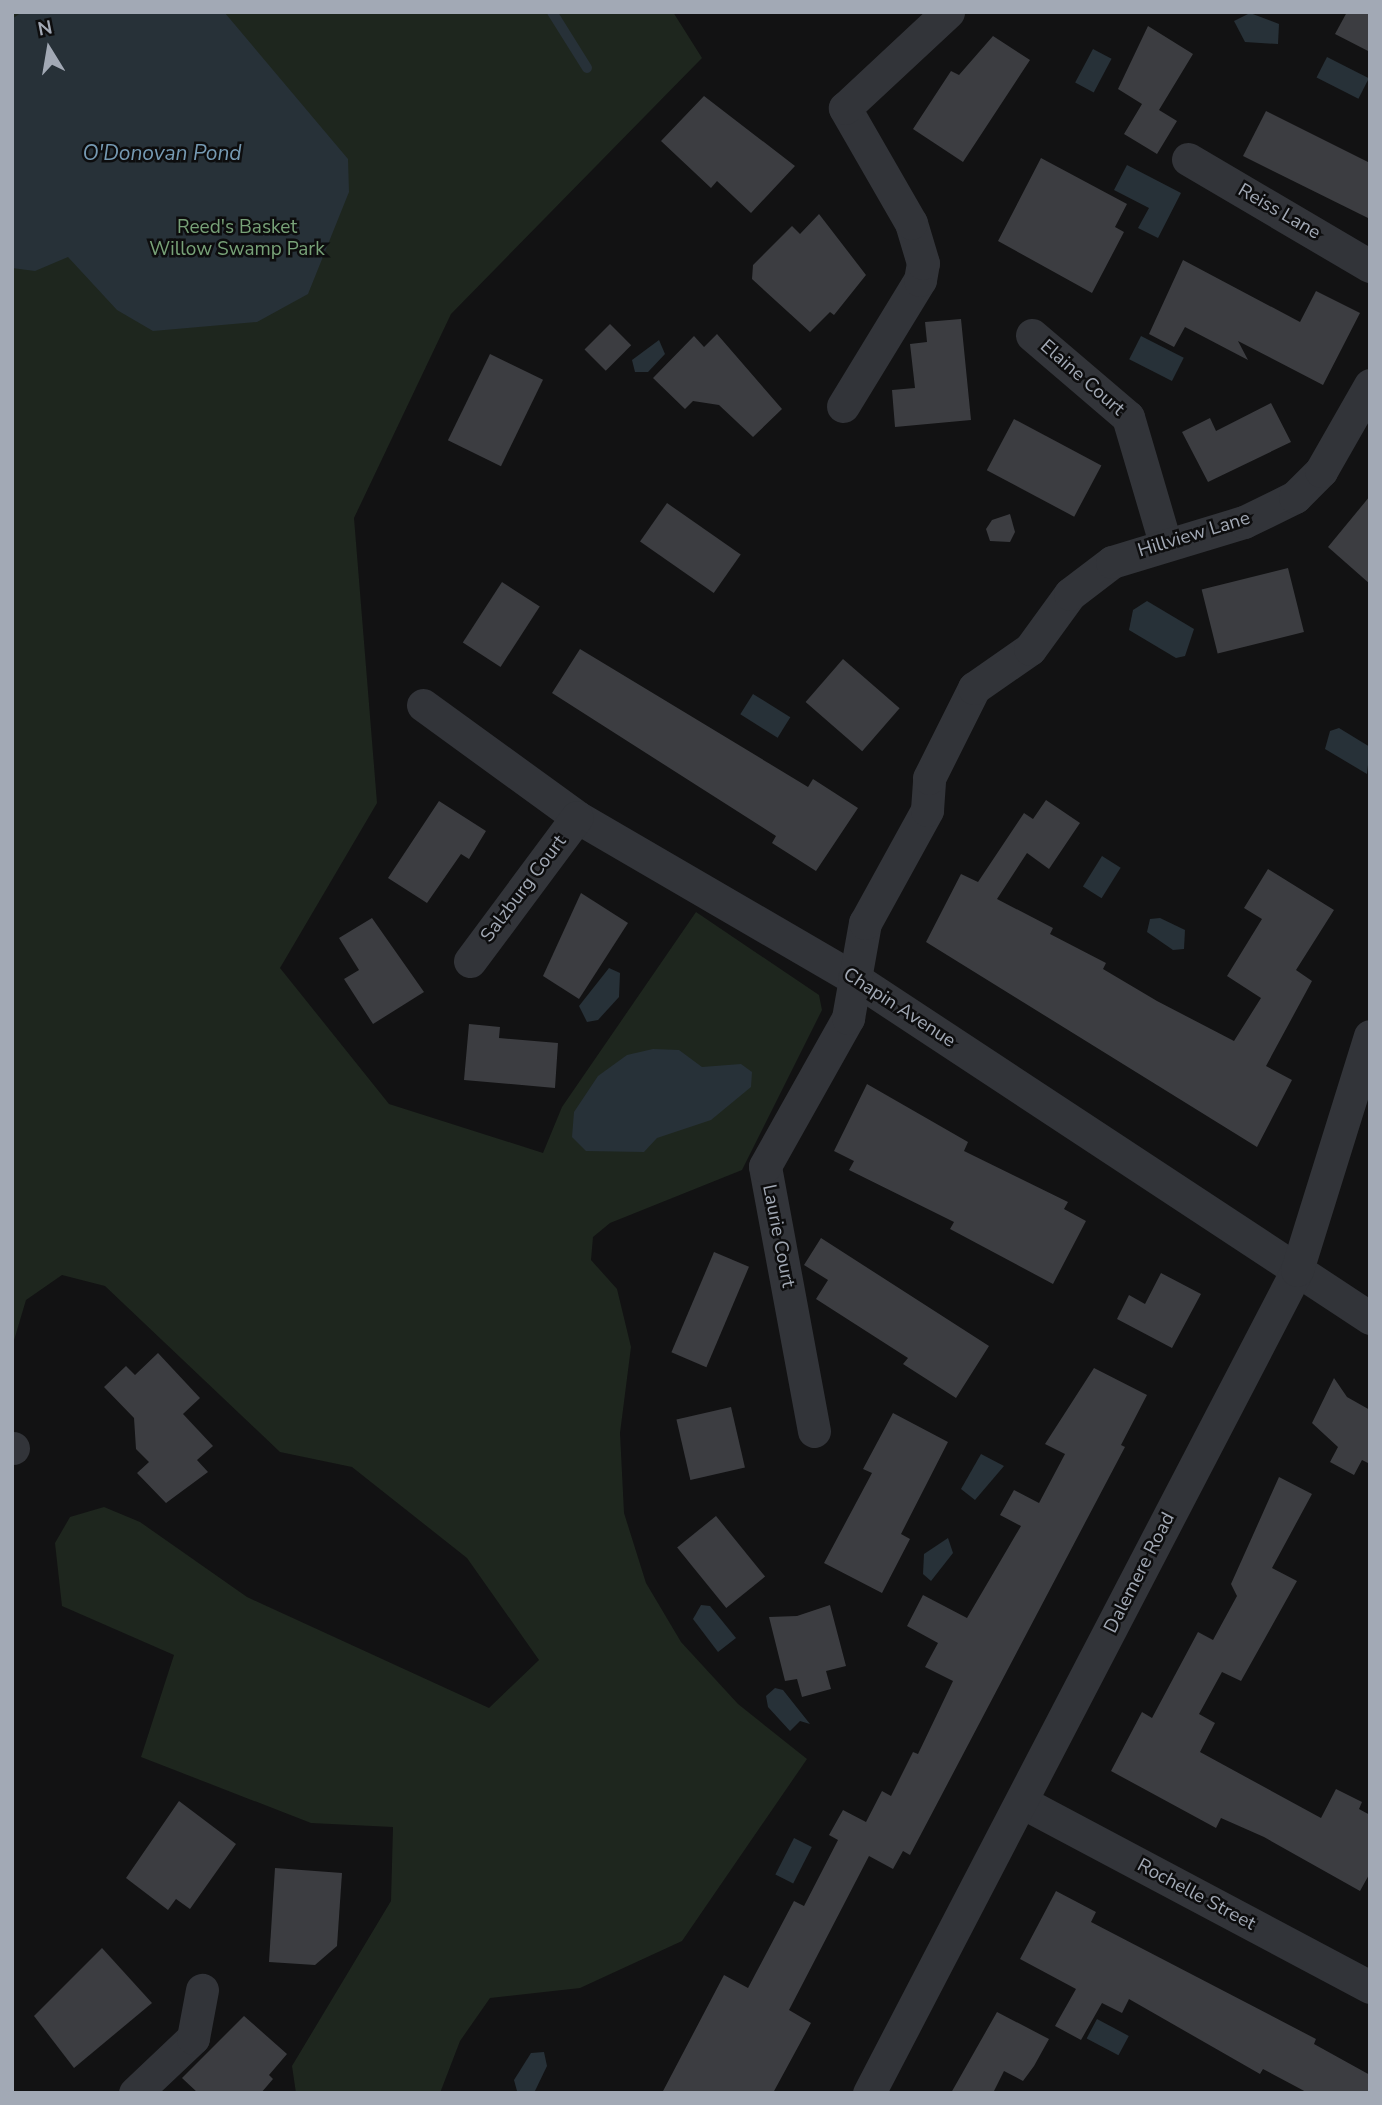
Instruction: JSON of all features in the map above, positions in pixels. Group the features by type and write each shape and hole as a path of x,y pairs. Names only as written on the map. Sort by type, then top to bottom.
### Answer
{"street":[{"path":"843,406 920,281 923,263 911,223 845,108 947,12"},
{"name":"Reiss Lane","path":"1188,159 1370,266"},
{"name":"Elaine Court","path":"1032,335 1128,417 1166,543"},
{"name":"Hillview Lane","path":"854,978 865,923 926,810 929,778 974,688 1030,649 1070,594 1112,562 1166,543 1244,522 1296,497 1321,471 1370,384"},
{"name":"Chapin Avenue","path":"423,705 577,817 854,978 1370,1318"},
{"name":"Salzburg Court","path":"470,961 577,817"},
{"name":"Laurie Court","path":"814,1431 765,1166 848,1018 854,978"},
{"name":"Dalemere Road","path":"869,2093 1297,1270 1370,1037"},
{"name":"Rochelle Street","path":"1022,1802 1370,1987"},
{"path":"135,2093 192,2038 202,1990"}],"green space":[{"name":"Reed's Basket Willow Swamp Park","path":"12,12 673,12 702,58 451,314 354,518 377,803 280,968 389,1104 543,1153 562,1107 696,912 819,995 822,1010 742,1170 610,1223 593,1237 591,1260 617,1289 631,1347 620,1433 624,1513 646,1583 681,1642 738,1704 807,1759 682,1941 580,1988 490,1998 460,2041 440,2093 296,2093 292,2066 391,1901 393,1827 311,1823 141,1757 174,1655 62,1606 55,1543 70,1517 104,1507 140,1522 247,1597 489,1708 539,1660 467,1558 352,1467 280,1452 105,1286 62,1275 26,1300 12,1347"}],"water":[{"name":"O'Donovan Pond","path":"22,12 225,13 348,159 349,192 308,294 257,322 153,331 117,310 68,257 35,271 12,268 12,19"},
{"path":"1250,13 1279,24 1278,44 1245,42 1234,21"},
{"path":"1093,49 1112,59 1094,92 1075,83"},
{"path":"1327,57 1369,78 1358,99 1317,77"},
{"path":"1127,165 1181,193 1158,238 1138,228 1149,208 1114,190"},
{"path":"1141,336 1184,358 1172,381 1129,359"},
{"path":"659,340 665,354 648,372 635,372 632,360"},
{"path":"1147,601 1194,629 1185,656 1176,658 1129,630 1133,610"},
{"path":"753,694 790,717 778,738 740,714"},
{"path":"1339,728 1370,747 1367,774 1325,749 1330,731"},
{"path":"1102,856 1121,868 1102,898 1083,887"},
{"path":"1160,918 1185,930 1184,949 1173,950 1147,932 1150,919"},
{"path":"609,968 620,973 619,997 598,1020 587,1022 579,1006"},
{"path":"653,1049 679,1050 702,1067 741,1064 752,1072 751,1087 711,1120 657,1138 644,1152 586,1151 572,1137 574,1112 598,1076 627,1055"},
{"path":"981,1454 1004,1466 975,1500 961,1489"},
{"path":"948,1538 953,1553 931,1581 923,1574 924,1554"},
{"path":"701,1605 710,1606 736,1638 718,1652 693,1619"},
{"path":"775,1688 783,1690 810,1724 800,1721 790,1731 768,1707 766,1696"},
{"path":"794,1838 812,1847 793,1884 775,1875"},
{"path":"1097,2019 1129,2036 1118,2055 1087,2038"},
{"path":"544,2052 547,2066 534,2093 517,2091 514,2080 531,2053"}],"building":[{"path":"1347,12 1370,12 1370,52 1335,34"},
{"path":"1148,26 1193,54 1159,110 1177,121 1157,154 1124,134 1142,104 1118,89"},
{"path":"993,36 1030,60 963,162 913,129 951,71 959,75"},
{"path":"704,96 795,166 751,213 717,181 711,188 661,141"},
{"path":"1266,111 1370,163 1370,219 1243,156"},
{"path":"1041,158 1127,204 1115,227 1124,232 1092,293 998,241"},
{"path":"819,214 866,275 834,315 830,312 810,332 752,279 753,265 792,226 800,234"},
{"path":"1183,260 1300,322 1316,291 1360,313 1323,385 1238,341 1248,360 1185,327 1174,347 1149,334"},
{"path":"961,319 971,420 895,427 892,390 915,388 910,344 927,342 925,322"},
{"path":"610,324 631,345 606,371 585,349"},
{"path":"717,334 782,409 753,437 719,405 693,401 685,409 653,378 694,336 704,347"},
{"path":"490,354 543,380 501,466 448,440"},
{"path":"1271,403 1291,442 1208,482 1182,432 1210,418 1216,431"},
{"path":"1014,419 1101,465 1074,517 987,470"},
{"path":"1370,496 1370,584 1328,547"},
{"path":"667,503 741,555 714,593 640,542"},
{"path":"1010,514 1015,532 1010,542 990,541 986,529 992,520"},
{"path":"1288,568 1304,632 1218,654 1202,590"},
{"path":"502,582 540,607 501,667 463,642"},
{"path":"580,649 808,787 813,779 858,808 816,871 772,843 776,836 552,693"},
{"path":"843,659 900,708 862,751 806,702"},
{"path":"1046,800 1080,823 1049,869 1027,853 997,899 1053,928 1050,934 1106,963 1103,969 1234,1041 1261,998 1227,976 1262,919 1244,908 1268,869 1334,910 1296,970 1312,981 1266,1066 1292,1080 1257,1147 926,942 961,874 978,882 1024,813 1033,819"},
{"path":"439,801 486,831 469,859 461,854 427,903 388,878"},
{"path":"581,893 628,923 579,999 543,976"},
{"path":"372,918 424,992 373,1024 344,979 359,970 339,938"},
{"path":"469,1024 500,1027 499,1038 558,1043 555,1088 464,1080"},
{"path":"867,1084 968,1142 964,1151 1068,1202 1064,1209 1086,1221 1053,1284 950,1229 954,1222 849,1170 854,1161 834,1151"},
{"path":"821,1238 989,1346 956,1398 903,1364 908,1358 816,1299 828,1280 804,1265"},
{"path":"714,1252 749,1267 706,1367 671,1352"},
{"path":"1161,1273 1201,1294 1172,1348 1117,1319 1129,1295 1145,1304"},
{"path":"158,1353 200,1398 183,1414 213,1446 197,1460 208,1472 166,1503 137,1473 149,1462 136,1449 134,1418 104,1387 126,1366 135,1375"},
{"path":"1094,1368 1147,1395 1121,1445 1125,1447 910,1855 903,1851 893,1869 869,1856 789,2010 811,2023 773,2093 662,2093 724,1975 748,1988 794,1901 804,1906 838,1840 829,1835 843,1810 866,1822 882,1791 891,1796 913,1752 918,1754 953,1681 925,1667 938,1643 907,1626 923,1595 967,1618 1021,1526 1000,1515 1014,1490 1039,1503 1065,1454 1045,1444"},
{"path":"1334,1378 1347,1397 1370,1410 1370,1464 1362,1460 1354,1475 1330,1462 1338,1447 1312,1423"},
{"path":"731,1407 745,1467 690,1480 676,1420"},
{"path":"893,1413 948,1442 901,1534 910,1539 882,1593 824,1563 872,1473 863,1469"},
{"path":"1279,1477 1312,1494 1272,1568 1297,1581 1241,1681 1222,1672 1199,1714 1215,1723 1200,1752 1321,1818 1336,1789 1362,1802 1359,1809 1370,1815 1370,1873 1360,1891 1264,1837 1221,1818 1216,1828 1111,1771 1142,1712 1152,1718 1198,1632 1213,1640 1237,1596 1231,1584"},
{"path":"716,1516 765,1577 726,1608 677,1547"},
{"path":"830,1605 846,1666 826,1671 831,1689 802,1697 797,1679 785,1681 769,1617 797,1616"},
{"path":"179,1801 236,1844 190,1909 176,1899 168,1910 126,1878"},
{"path":"275,1868 342,1873 337,1946 315,1965 269,1962"},
{"path":"1056,1891 1096,1912 1091,1922 1316,2039 1314,2044 1370,2075 1370,2093 1308,2093 1263,2069 1260,2074 1129,1999 1122,2013 1102,2003 1081,2040 1055,2026 1076,1989 1020,1959"},
{"path":"102,1948 152,2003 74,2068 34,2016"},
{"path":"997,2012 1049,2039 1034,2066 1023,2081 1004,2071 993,2093 951,2093"},
{"path":"244,2016 287,2054 269,2075 273,2079 261,2093 198,2093 182,2078"}],"waterway":[{"path":"552,12 587,68"}]}
